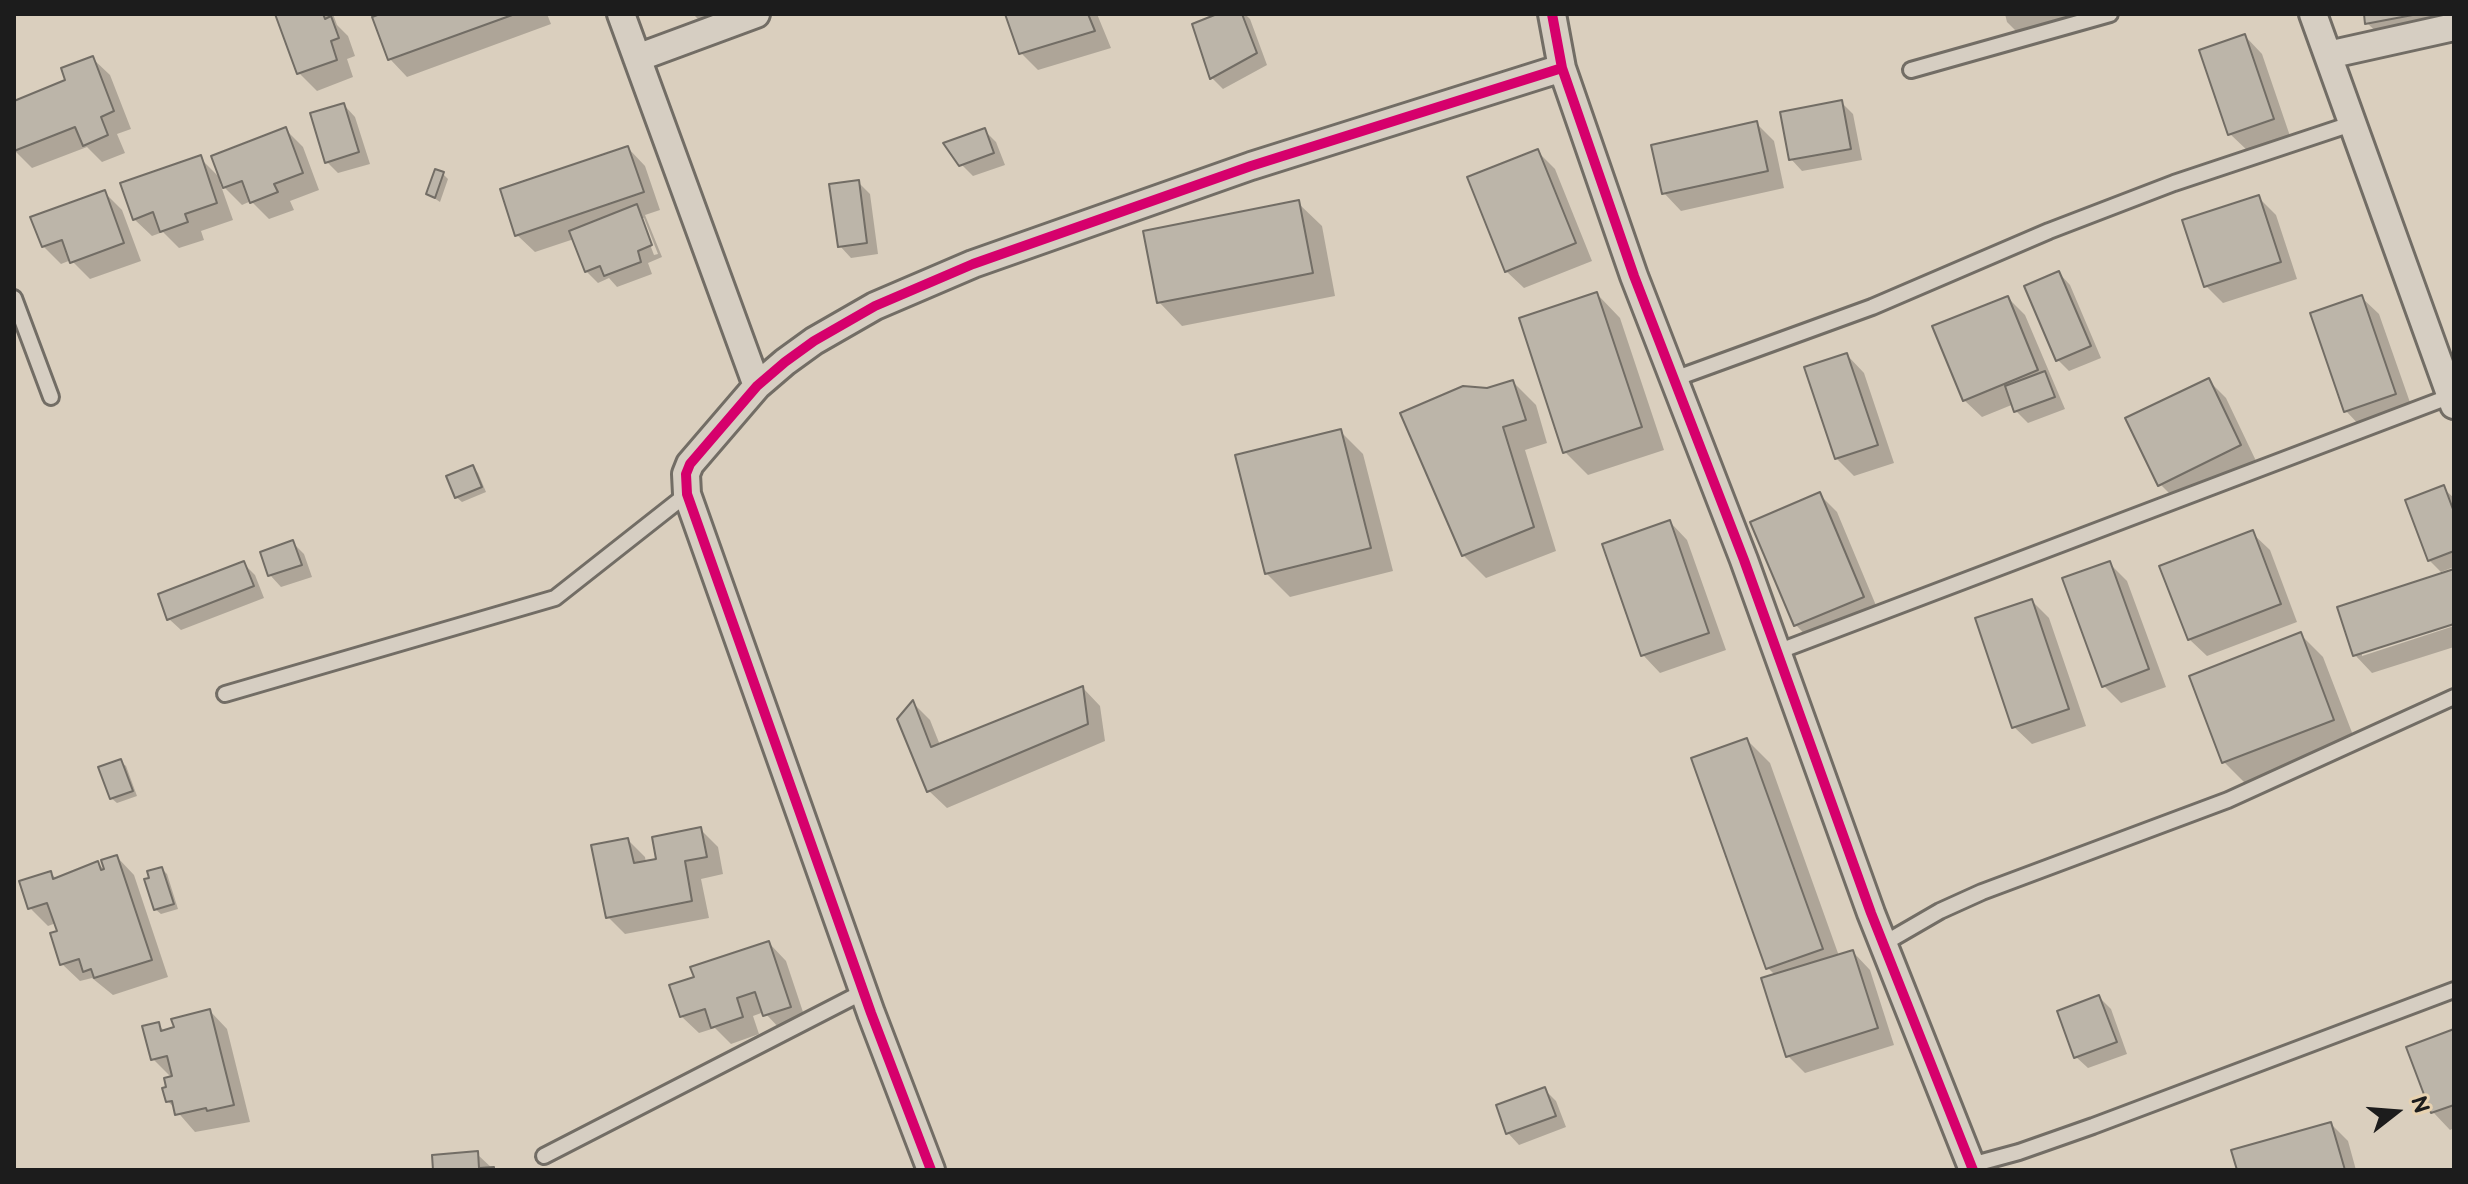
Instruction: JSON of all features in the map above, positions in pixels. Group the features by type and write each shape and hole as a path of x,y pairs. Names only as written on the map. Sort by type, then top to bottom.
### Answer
{"street":[{"path":"621,14 757,386"},
{"path":"637,58 756,14"},
{"path":"1552,14 1562,68 1604,193 1883,944 1972,1167"},
{"path":"2313,14 2452,401"},
{"path":"2328,55 2454,27"},
{"path":"931,1170 863,992 687,494 686,474 690,464 757,386 814,341 875,306 973,264 1251,166 1562,68"}],"lane":[{"path":"1911,70 2110,14"},
{"path":"1674,379 1872,307 2049,231 2160,189 2354,123"},
{"path":"14,298 51,397"},
{"path":"1777,652 2452,401"},
{"path":"225,694 555,598 687,494"},
{"path":"1883,944 1940,911 1982,892 2228,800 2454,697"},
{"path":"1972,1167 2093,1126 2454,990"},
{"path":"544,1156 863,992"}],"building":[{"path":"275,14 323,14 325,19 331,16 339,38 331,41 337,60 297,74"},
{"path":"380,14 515,14 388,60 372,17"},
{"path":"1005,14 1088,14 1095,31 1019,54"},
{"path":"1217,14 1242,14 1257,53 1210,79 1192,24"},
{"path":"2364,14 2418,14 2365,24"},
{"path":"2245,34 2274,119 2228,135 2199,50"},
{"path":"93,56 114,111 101,117 108,135 83,146 75,127 14,151 14,101 65,80 61,68"},
{"path":"1842,100 1851,149 1789,160 1780,112"},
{"path":"344,103 359,152 325,163 310,113"},
{"path":"1757,121 1768,171 1662,194 1651,145"},
{"path":"286,127 303,173 274,184 278,192 250,203 242,181 223,188 211,156"},
{"path":"985,128 994,153 959,166 943,143"},
{"path":"628,146 644,192 515,236 500,189"},
{"path":"1538,149 1576,243 1505,272 1467,177"},
{"path":"201,155 217,203 185,214 188,222 160,232 153,212 133,220 120,183"},
{"path":"435,169 444,172 435,198 426,194"},
{"path":"859,180 867,243 838,247 829,184"},
{"path":"105,190 124,243 70,263 62,240 42,247 30,217"},
{"path":"2259,195 2281,262 2204,287 2182,220"},
{"path":"1299,200 1313,273 1157,303 1143,231"},
{"path":"637,204 652,245 638,251 641,262 604,276 600,266 585,272 569,231"},
{"path":"2059,271 2091,346 2056,361 2024,286"},
{"path":"1597,292 1642,427 1563,453 1519,318"},
{"path":"2362,295 2396,394 2344,412 2310,313"},
{"path":"2008,296 2038,370 1963,401 1932,326"},
{"path":"1847,353 1878,445 1835,459 1804,367"},
{"path":"2045,371 2055,397 2014,412 2005,386"},
{"path":"2209,378 2241,445 2158,486 2125,418"},
{"path":"1513,380 1526,420 1503,427 1534,527 1462,556 1400,413 1463,386 1487,388"},
{"path":"1341,429 1371,548 1265,574 1235,455"},
{"path":"473,465 482,487 455,498 446,476"},
{"path":"2444,485 2454,512 2454,551 2428,561 2405,500"},
{"path":"1820,492 1864,597 1794,626 1750,522"},
{"path":"1670,520 1709,633 1641,656 1602,544"},
{"path":"2253,530 2281,604 2188,640 2159,566"},
{"path":"293,540 302,565 268,576 260,552"},
{"path":"244,561 254,586 167,620 158,594"},
{"path":"2110,561 2149,669 2102,687 2062,578"},
{"path":"2454,569 2454,624 2353,656 2337,607"},
{"path":"2032,599 2069,709 2012,728 1975,618"},
{"path":"2301,632 2334,720 2222,763 2189,676"},
{"path":"1083,686 1088,724 927,792 897,719 913,700 931,747"},
{"path":"1747,738 1823,949 1766,969 1691,758"},
{"path":"121,759 133,791 110,799 98,767"},
{"path":"701,827 707,857 685,861 692,901 606,918 591,845 628,838 634,863 656,859 652,837"},
{"path":"117,855 152,960 94,978 91,969 83,972 79,959 60,965 50,933 57,931 47,903 28,909 19,881 51,871 53,879 98,861 101,870 104,869 101,860"},
{"path":"162,867 174,904 154,910 144,879 149,878 147,871"},
{"path":"769,941 791,1007 763,1016 755,992 737,998 743,1017 711,1028 705,1009 680,1017 669,985 694,977 690,967"},
{"path":"1853,950 1878,1028 1786,1057 1761,978"},
{"path":"2099,995 2117,1042 2074,1058 2057,1011"},
{"path":"210,1009 234,1105 175,1115 172,1101 166,1102 162,1088 166,1087 164,1078 172,1076 167,1056 151,1060 142,1026 159,1022 161,1031 174,1027 171,1019"},
{"path":"2454,1029 2454,1105 2431,1113 2406,1047"},
{"path":"1545,1087 1556,1116 1506,1134 1496,1105"},
{"path":"2331,1122 2345,1170 2237,1170 2231,1150"},
{"path":"478,1151 479,1168 494,1167 494,1170 433,1170 432,1155"}],"cycle path":[{"path":"1552,14 1562,68 1634,276 1744,560 1871,913 1973,1170"},
{"path":"931,1170 871,1013 687,494 686,474 690,464 757,386 785,362 814,341 875,306 973,264 1251,166 1562,68"}]}
